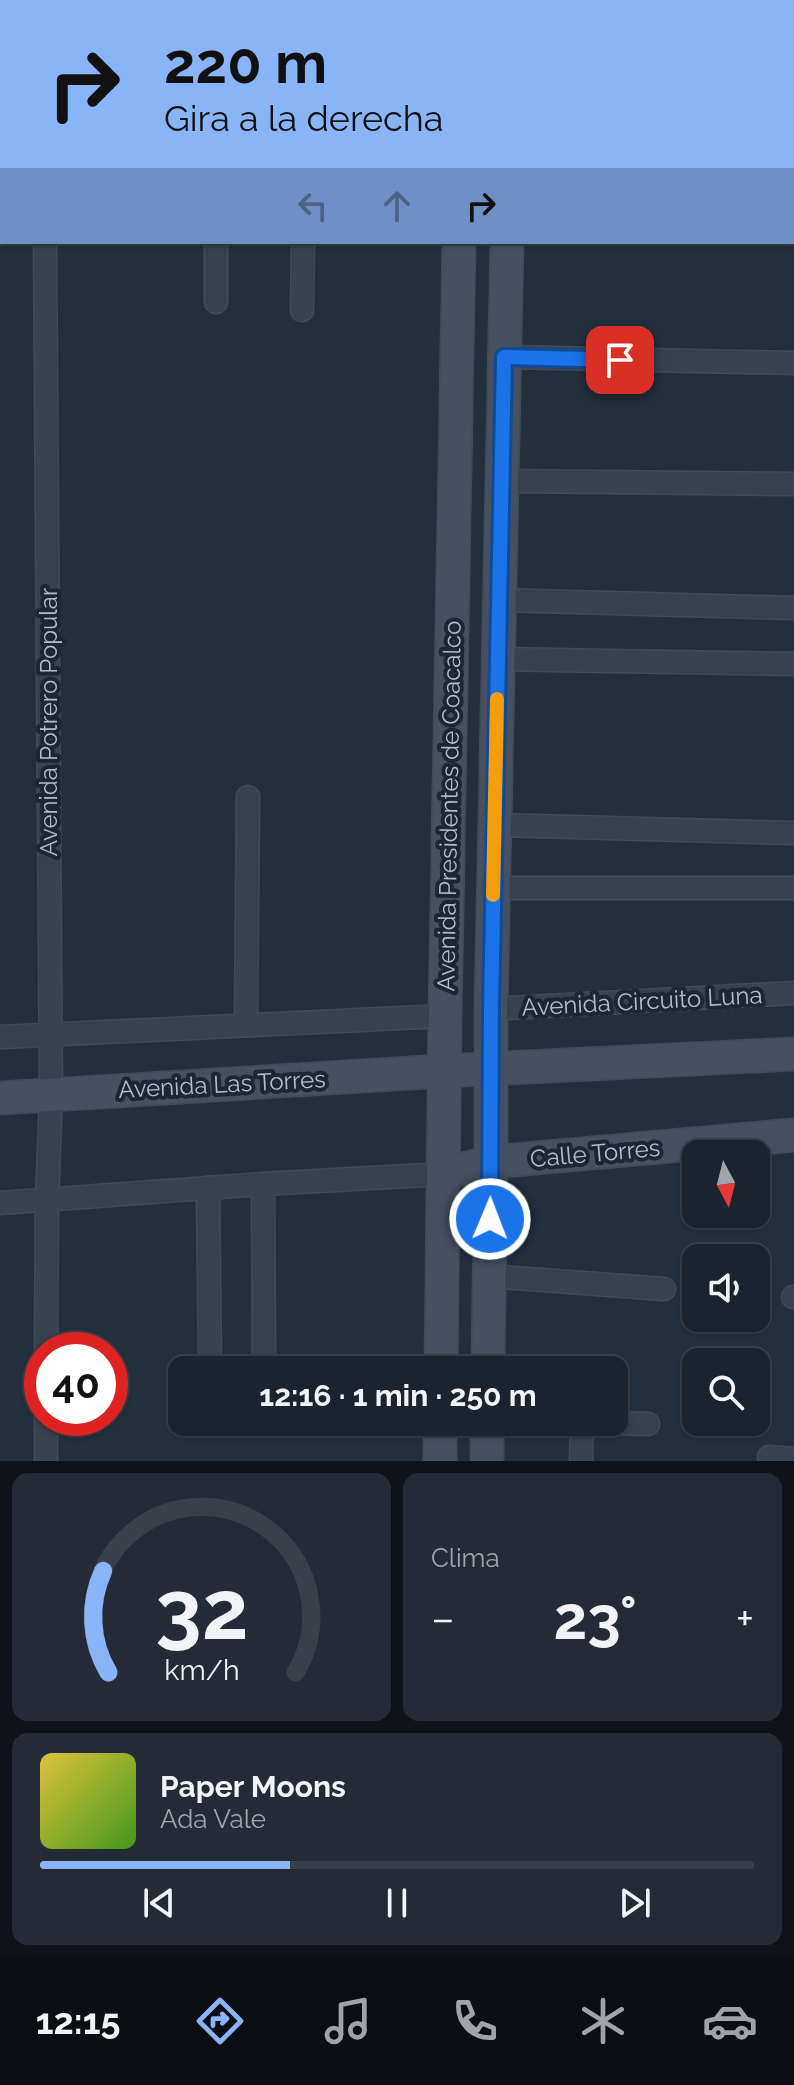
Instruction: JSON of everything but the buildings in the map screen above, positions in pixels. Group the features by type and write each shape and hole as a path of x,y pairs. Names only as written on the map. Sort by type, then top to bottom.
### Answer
{"street":[{"name":"Avenida Potrero Popular","path":"45,244 51,1033 46,1332"},
{"path":"216,244 216,302"},
{"path":"302,310 303,244"},
{"name":"Avenida Presidentes de Coacalco","path":"441,1356 459,244"},
{"name":"Avenida Presidentes de Coacalco","path":"488,1356 493,888 507,244"},
{"path":"504,357 794,363"},
{"path":"502,481 794,484"},
{"path":"500,600 794,608"},
{"path":"498,659 794,664"},
{"path":"246,1024 248,797"},
{"path":"495,825 794,833"},
{"path":"493,888 794,888"},
{"name":"Avenida Circuito Luna","path":"491,1009 794,993"},
{"path":"0,1037 445,1016"},
{"name":"Avenida Las Torres","path":"0,1098 794,1054"},
{"name":"Calle Torres","path":"444,1174 491,1162 794,1135"},
{"path":"0,1203 444,1174"},
{"path":"263,1184 264,1356"},
{"path":"208,1188 210,1356"},
{"path":"489,1276 664,1289"},
{"path":"628,1423 648,1424"},
{"path":"46,1436 46,1461"},
{"path":"440,1436 440,1461"},
{"path":"487,1436 487,1461"},
{"path":"581,1461 582,1436"},
{"path":"769,1457 794,1459"}],"slow traffic":[{"path":"493,895 497,699"}],"route":[{"path":"490,1219 491,1009 504,357 620,360"}]}
